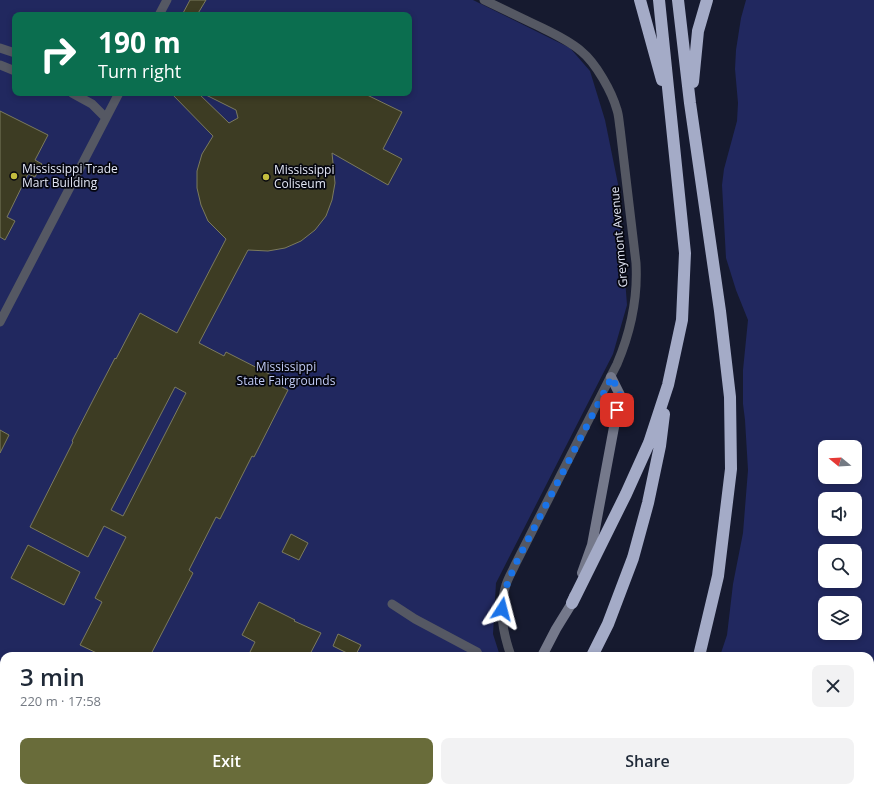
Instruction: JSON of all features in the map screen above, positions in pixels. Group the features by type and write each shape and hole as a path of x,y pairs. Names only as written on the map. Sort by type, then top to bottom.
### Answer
{"highway":[{"path":"640,0 672,118"},
{"path":"594,652 608,624 633,558 648,503 660,446 668,385 682,320 685,253 659,0"},
{"path":"678,0 690,103 720,311 730,397 730,469 718,576 700,652"},
{"path":"690,103 698,31 707,0"},
{"path":"572,603 626,494 649,443 668,385"},
{"path":"696,652 702,643"}],"main road":[{"path":"544,652 572,603 592,545 620,395 612,377"}],"street":[{"path":"161,12 167,0"},
{"name":"Greymont Avenue","path":"484,0 547,30 582,52 598,71 612,95 620,128 637,279 636,294 629,332 612,377 506,585 502,600 502,617 504,633 510,652"},
{"path":"0,48 12,52"},
{"path":"0,65 12,70"},
{"path":"77,96 92,104 106,118"},
{"path":"0,322 117,96"},
{"path":"392,604 415,619 477,652"}],"green space":[{"name":"Mississippi State Fairgrounds","path":"0,0 473,0 570,48 590,71 605,120 618,184 627,305 613,354 496,583 493,634 499,652 0,652"},
{"path":"746,0 874,0 874,652 721,652 727,635 733,584 743,533 748,470 743,404 743,370 748,320 736,290 726,258 722,185 724,169 737,121 738,103 735,69 736,50 741,18"}],"building":[{"path":"190,0 206,0 199,12 184,12"},
{"path":"174,96 201,96 229,123 238,118 236,110 208,96 369,96 402,112 383,149 402,159 388,185 332,153 335,183 332,200 326,216 315,230 301,241 285,248 268,251 248,250 199,343 224,356 226,352 285,382 282,387 288,390 220,519 216,517 189,570 193,573 152,652 95,652 80,645 102,602 95,598 126,537 104,526 88,557 30,527 92,402 140,313 177,333 226,239 208,221 201,205 197,188 197,171 202,154 213,136","holes":["175,387 186,393 123,516 111,510"]},
{"name":"Mississippi Trade Mart Building","path":"0,111 48,135 35,160 42,164 35,177 28,174 7,217 15,221 5,240 0,237"},
{"path":"0,430 9,435 0,453"},
{"path":"291,534 308,543 299,560 282,552"},
{"path":"28,545 80,572 64,605 11,578"},
{"path":"259,602 295,620 294,621 321,633 311,652 250,652 255,642 242,635"},
{"path":"338,634 361,645 357,652 345,652 333,646"}],"place":[{"name":"Mississippi Trade Mart Building","path":"14,176"},
{"name":"Mississippi Coliseum","path":"266,177"}],"route":[{"path":"502,609 502,600 506,585 515,565 612,377 620,395 617,410"}]}
